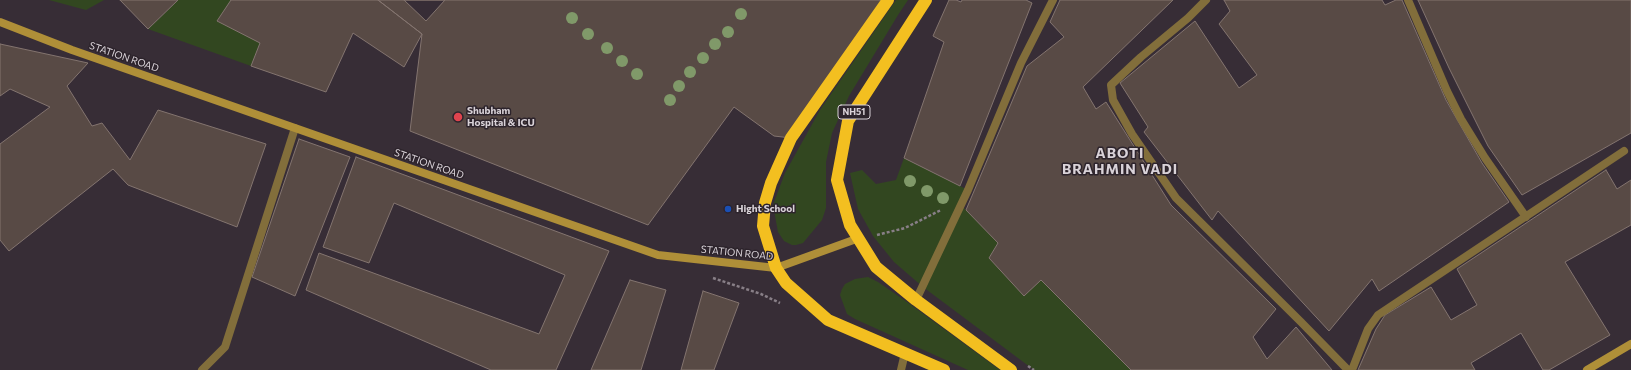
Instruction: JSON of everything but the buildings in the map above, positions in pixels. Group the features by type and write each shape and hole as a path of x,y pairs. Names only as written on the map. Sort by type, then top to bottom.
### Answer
{"highway":[{"path":"888,0 791,138 780,161 764,203 763,226 776,268 786,283 828,320 944,370"},
{"name":"NH51","path":"926,0 848,121 837,180 850,225 876,267 916,300 1011,370"}],"street":[{"path":"916,300 968,190 1021,63 1053,0"},
{"path":"1206,0 1188,18 1141,57 1111,85 1113,100 1132,134 1176,198 1348,370"},
{"path":"1408,0 1447,91 1461,118 1485,158 1526,217"},
{"name":"STATION ROAD","path":"0,22 72,50 658,255 776,268 859,238"},
{"path":"202,370 225,347 295,128"},
{"path":"1352,370 1368,329 1378,315 1624,151"},
{"path":"1587,370 1631,344"},
{"path":"901,370 905,353"}],"path":[{"path":"873,236 905,228 942,209"}],"green space":[{"path":"49,0 104,0 86,10"},
{"path":"178,0 231,0 260,43 251,66 148,29"},
{"path":"896,0 908,0 849,96 832,133 826,162 826,208 822,220 803,243 792,245 784,241 778,232 773,205 785,173 820,110"},
{"path":"904,158 968,190 961,205 998,243 989,258 1024,296 1041,280 1131,370 1034,370 923,287 894,262 873,236 858,209 850,173 862,170 876,184 896,180"},
{"path":"868,277 907,302 1000,370 968,370 847,314 840,295 842,289 845,284 855,279"}],"place":[{"name":"Shubham Hospital & ICU","path":"458,117"},
{"name":"Hight School","path":"728,209"}],"district":[{"name":"ABOTI BRAHMIN VADI","path":"1120,162"}]}
